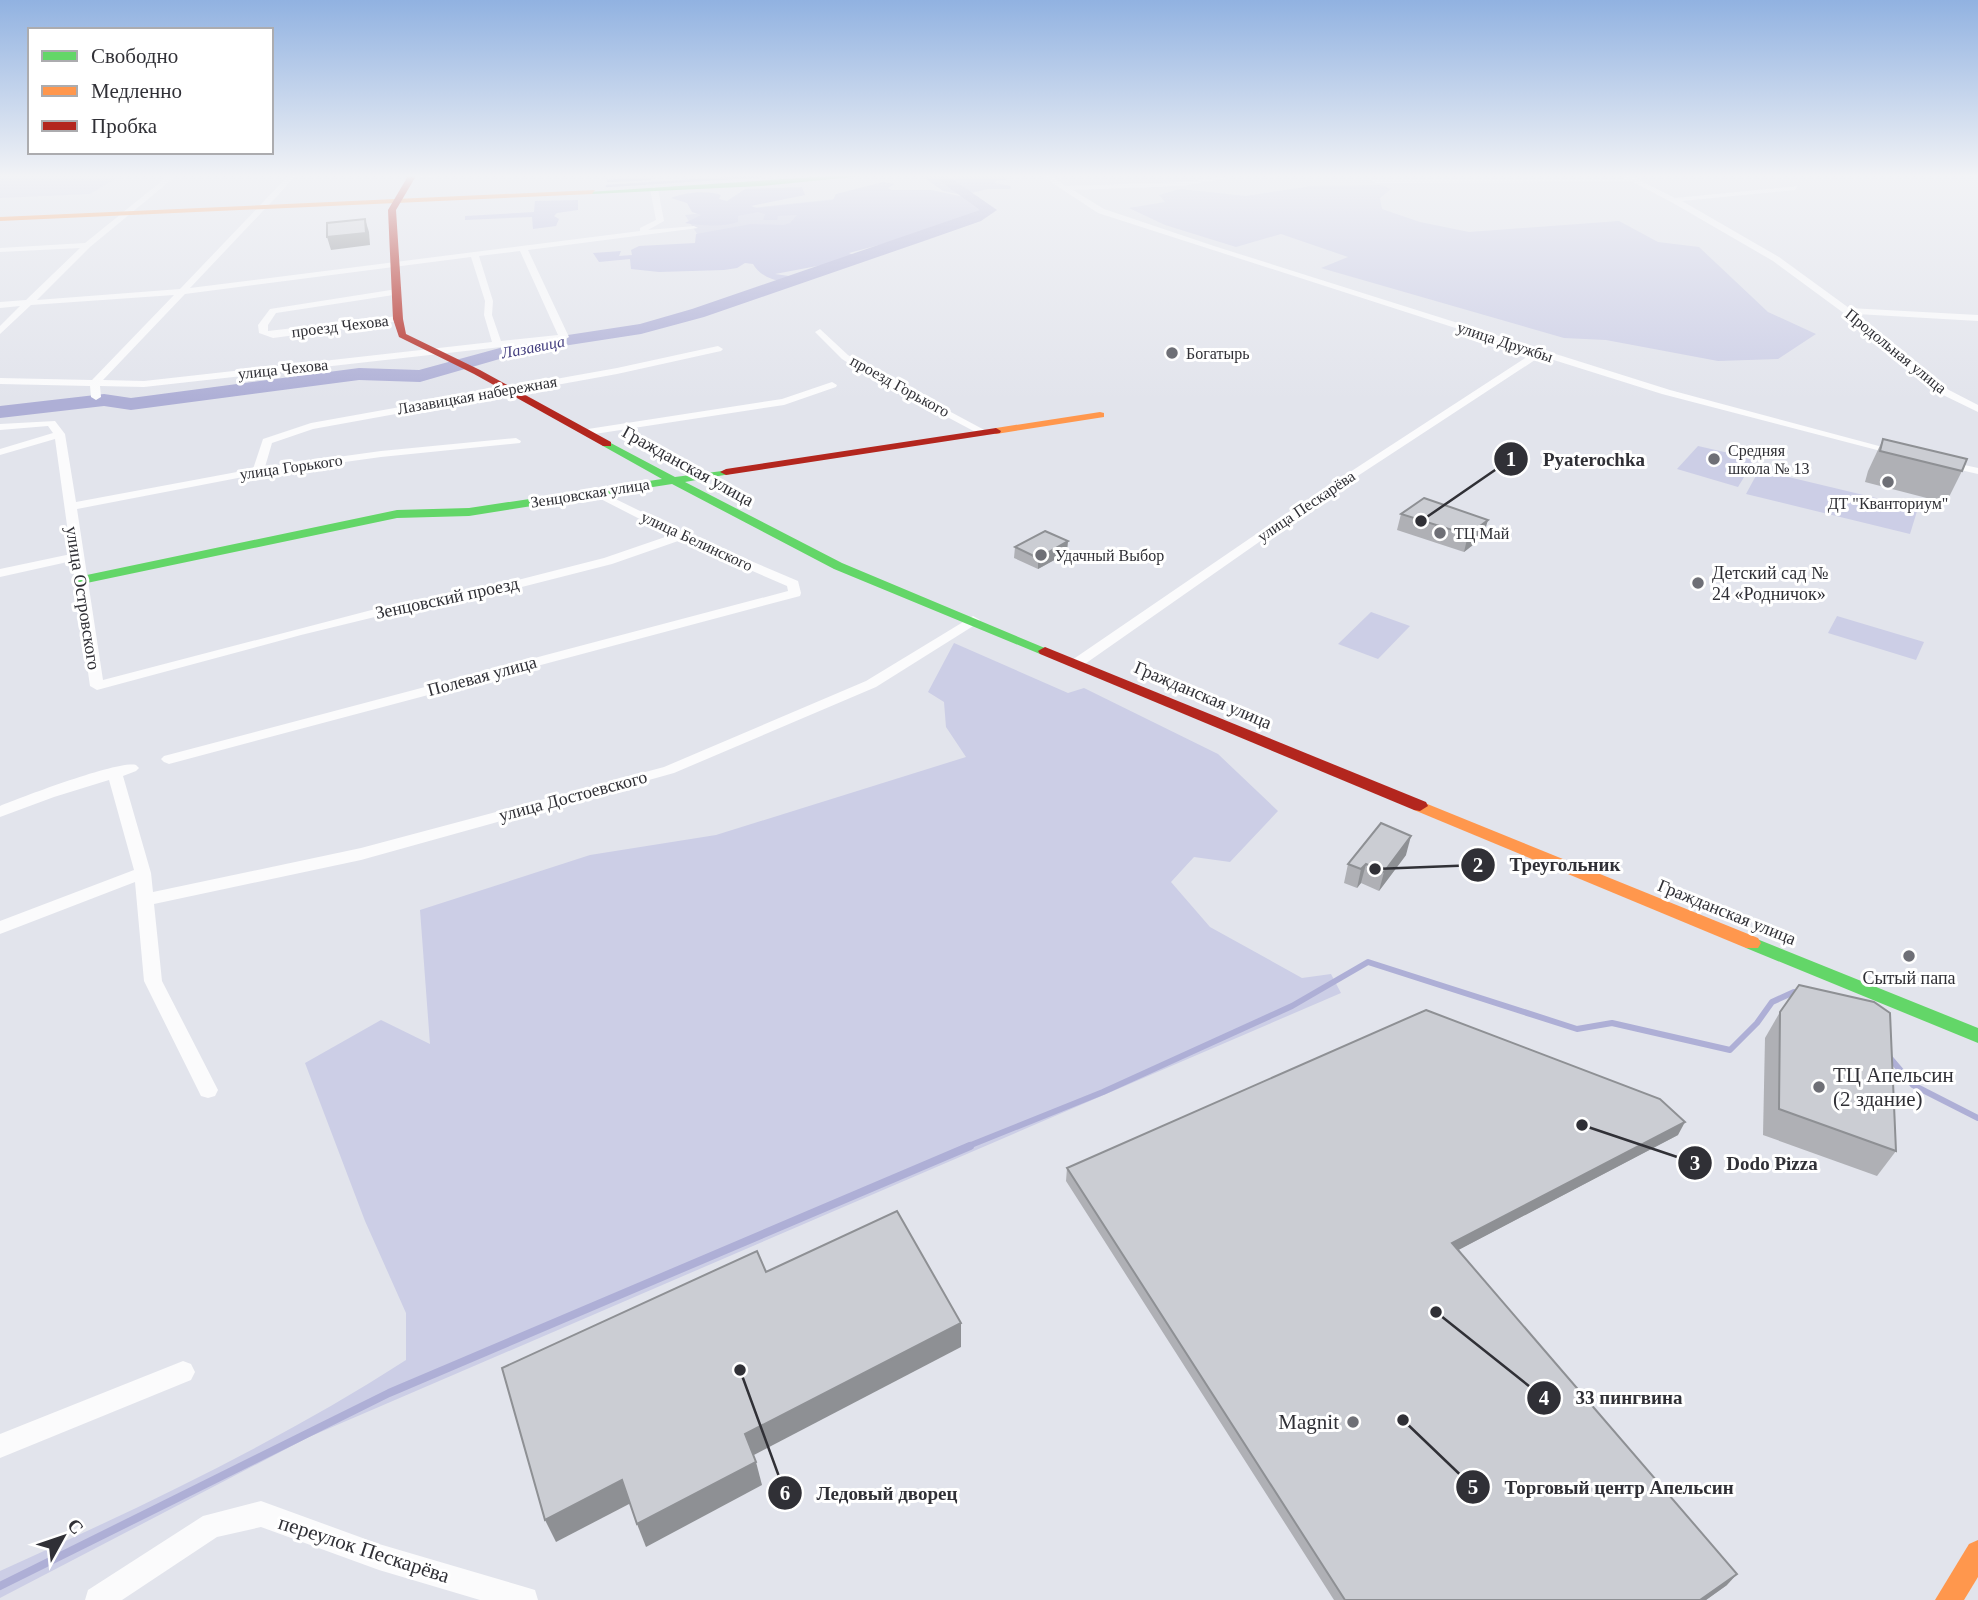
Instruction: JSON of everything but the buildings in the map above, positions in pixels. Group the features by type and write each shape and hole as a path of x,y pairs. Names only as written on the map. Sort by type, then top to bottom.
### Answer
{"main road":[{"path":"395,251 398,319"},
{"name":"Гражданская улица","path":"398,319 402,335 477,372 673,480 838,566 1978,1036"},
{"name":"Зенцовская улица","path":"82,580 397,514 469,512 1100,415"},
{"path":"1948,1600 1978,1553"}],"street":[{"path":"0,331 81,251"},
{"path":"96,397 94,383 220,251"},
{"path":"0,305 181,292 501,251"},
{"name":"улица Чехова","path":"0,381 144,384 437,354 564,337 524,251"},
{"name":"улица Дружбы","path":"1223,251 1666,393 1911,455"},
{"name":"Продольная улица","path":"1763,251 1847,311 1945,392 1978,409"},
{"path":"474,254 489,301 488,315 498,345"},
{"name":"проезд Чехова","path":"397,292 273,311 262,324 264,333 273,335 398,319"},
{"path":"1847,311 1978,318"},
{"name":"проезд Горького","path":"820,332 845,357 862,368 985,433"},
{"name":"Лазавицкая набережная","path":"258,471 267,441 311,426 617,371 718,349"},
{"name":"улица Пескарёва","path":"1077,663 1291,515 1539,353"},
{"path":"588,432 784,402 832,385"},
{"path":"0,427 51,423 60,434 0,452"},
{"name":"улица Островского","path":"60,434 96,686 210,655"},
{"name":"улица Горького","path":"69,507 258,471 381,454 516,441"},
{"path":"1938,462 1978,471"},
{"name":"улица Белинского","path":"593,492 681,536 793,584 795,593"},
{"name":"Зенцовский проезд","path":"210,655 383,611 498,589 596,564 681,536"},
{"path":"0,573 77,556"},
{"name":"Полевая улица","path":"169,759 795,593"},
{"name":"улица Достоевского","path":"145,900 361,854 669,770 871,684 974,620"},
{"path":"0,812 48,793 122,770 143,873 153,981 208,1090"},
{"path":"0,928 143,873"},
{"path":"0,1446 183,1372"},
{"name":"переулок Пескарёва","path":"98,1600 212,1525 261,1514 379,1557 525,1600"}],"shaded area":[{"path":"621,251 619,256 632,255 631,251 858,251 849,253 855,256 854,259 775,274 796,277 784,281 766,277 753,264 745,263 737,268 724,270 659,272 631,269 630,259 599,262 593,253"},
{"path":"1330,251 1703,251 1768,312 1816,334 1778,359 1718,361 1606,340 1564,338 1321,268 1348,257"},
{"path":"1698,446 1755,459 1738,487 1677,469"},
{"path":"1759,470 1918,508 1910,534 1746,494"},
{"path":"1371,612 1410,626 1378,659 1338,644"},
{"path":"1837,616 1924,642 1916,660 1828,633"},
{"path":"954,643 1068,693 1084,688 1218,754 1278,811 1230,862 1194,857 1171,882 1210,927 1302,978 1331,974 1341,993 309,1437 0,1598 0,1571 258,1447 406,1360 406,1313 365,1221 305,1063 381,1020 430,1044 420,910 590,855 716,835 966,757 946,727 944,702 928,692"}],"waterway":[{"name":"Лазавица","path":"0,412 104,400 131,404 359,374 420,376 522,347 641,329 698,313 882,251"},
{"path":"966,1147 1103,1092 1292,1006 1368,962 1577,1029 1612,1023 1730,1050 1757,1023 1772,1002 1794,992 1800,995"},
{"path":"1890,1058 1913,1085 1978,1118"},
{"path":"0,1586 389,1393 970,1146"}],"traffic: fast":[{"path":"607,444 752,523 838,566 1045,651"},
{"path":"82,580 397,514 469,512 726,472"},
{"path":"1752,943 1978,1036"}],"traffic: slow":[{"path":"996,431 1100,415"},
{"path":"1420,806 1752,943"},
{"path":"1948,1600 1978,1553"}],"traffic: jam":[{"path":"394,251 398,319 402,335 477,372 607,444"},
{"path":"726,472 996,431"},
{"path":"1045,651 1420,806"}],"place":[{"name":"Богатырь","path":"1172,353"},
{"name":"Средняя школа № 13","path":"1714,459"},
{"name":"ДТ \"Кванториум\"","path":"1888,482"},
{"name":"Pyaterochka","path":"1421,521"},
{"name":"ТЦ Май","path":"1440,533"},
{"name":"Удачный Выбор","path":"1041,555"},
{"name":"Детский сад № 24 «Родничок»","path":"1698,583"},
{"name":"Треугольник","path":"1375,869"},
{"name":"Сытый папа","path":"1909,956"},
{"name":"ТЦ Апельсин (2 здание)","path":"1819,1087"},
{"name":"Dodo Pizza","path":"1582,1125"},
{"name":"33 пингвина","path":"1436,1312"},
{"name":"Ледовый дворец","path":"740,1370"},
{"name":"Торговый центр Апельсин","path":"1403,1420"},
{"name":"Magnit","path":"1353,1422"}]}
